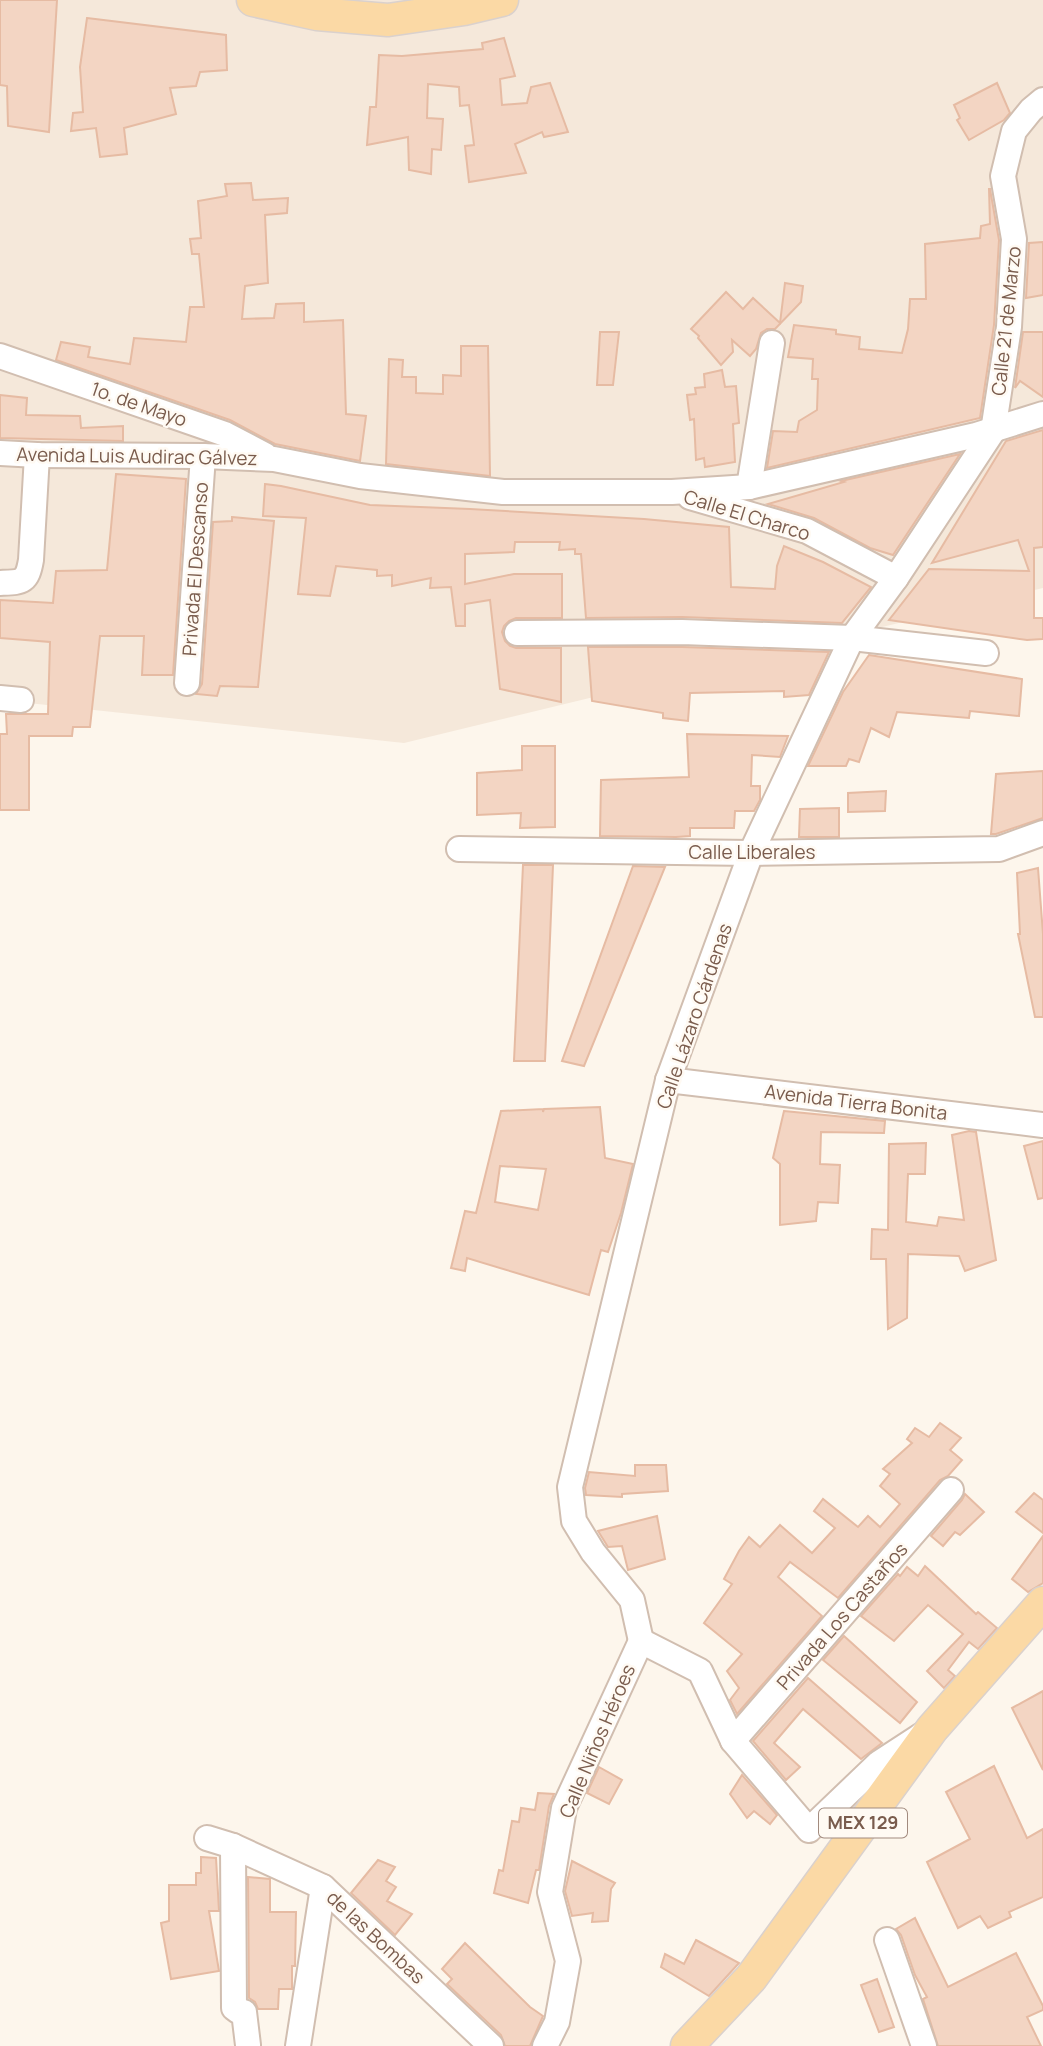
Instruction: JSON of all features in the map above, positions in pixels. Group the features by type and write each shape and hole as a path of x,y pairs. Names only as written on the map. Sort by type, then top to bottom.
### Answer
{"main road":[{"path":"253,0 317,14 388,20 464,9 502,0"},
{"path":"368,0 405,0"},
{"name":"MEX 129","path":"687,2046 751,1978 932,1729 1043,1603"},
{"name":"MEX 129","path":"716,2046 768,1990 948,1738 1043,1632"}],"street":[{"name":"Calle 21 de Marzo","path":"993,431 1009,327 1014,239 1003,176 1014,131 1043,100"},
{"path":"748,487 772,343"},
{"name":"1o. de Mayo","path":"0,356 225,435 274,459"},
{"path":"274,459 360,476 503,492 672,492 748,487 993,431 1043,414"},
{"name":"Calle Lázaro Cárdenas","path":"641,1641 632,1600 593,1552 574,1521 570,1487 668,1080 751,853 852,638 896,578 993,431"},
{"name":"Avenida Luis Audirac Gálvez","path":"0,453 274,459"},
{"path":"0,583 20,582 28,575 37,455"},
{"name":"Privada El Descanso","path":"187,683 203,456"},
{"name":"Calle El Charco","path":"672,492 807,531 896,578"},
{"path":"517,633 682,632 852,638 986,653"},
{"name":"Calle Liberales","path":"459,849 751,853 999,849 1043,833"},
{"name":"Avenida Tierra Bonita","path":"668,1080 1043,1125"},
{"name":"Privada Los Castaños","path":"733,1741 951,1490"},
{"path":"641,1641 700,1671 733,1741 809,1830 878,1763 932,1729"},
{"name":"Calle Niños Héroes","path":"545,2046 557,2022 568,1961 550,1892 564,1808 641,1641"},
{"name":"de las Bombas","path":"207,1838 233,1846 323,1887 491,2046"},
{"path":"233,1846 239,2010 248,2045"},
{"path":"298,2046 323,1887"},
{"path":"887,1940 923,2046"}],"shaded area":[{"path":"0,0 1043,0 1043,588 404,743 0,700"}],"building":[{"path":"0,0 57,0 49,132 8,126 7,86 0,85"},
{"path":"87,18 226,35 227,70 200,72 196,86 170,88 176,114 124,128 127,154 100,157 96,128 71,131 73,113 83,112 80,67"},
{"path":"504,38 515,76 500,79 502,105 527,103 531,87 550,83 568,132 544,137 542,132 515,144 526,173 469,182 465,146 474,145 469,105 460,106 459,87 428,84 427,118 443,119 441,150 432,149 431,174 409,170 408,137 367,145 370,107 376,107 379,55 402,56 483,49 482,43"},
{"path":"997,83 1010,113 1004,120 969,140 957,120 960,118 954,105"},
{"path":"251,183 253,200 288,198 287,213 265,215 268,283 245,286 242,319 274,318 276,304 304,303 304,322 343,320 346,414 366,416 360,461 275,444 230,420 56,360 61,342 90,347 88,357 130,364 134,338 186,342 190,307 204,307 199,254 192,254 190,239 201,238 198,201 227,196 225,184"},
{"path":"989,189 999,240 994,325 980,418 767,468 773,431 797,432 799,421 817,410 818,379 812,379 813,359 788,357 794,325 836,330 836,334 860,337 859,349 902,353 908,329 910,299 926,299 925,244 980,238 981,226 990,224"},
{"path":"1043,242 1043,295 1026,298 1029,243"},
{"path":"785,283 803,286 801,302 775,329 767,329 761,333 756,349 750,356 732,340 733,352 721,365 691,329 726,292 743,309 753,298 780,323"},
{"path":"600,332 619,332 613,385 597,385"},
{"path":"1023,332 1043,332 1043,397 1020,381 1015,388"},
{"path":"461,346 488,346 490,476 386,464 389,359 403,360 402,377 416,377 416,393 443,394 443,375 461,376"},
{"path":"722,370 725,387 736,386 739,423 733,424 735,462 705,467 704,458 696,460 694,419 690,420 687,395 696,394 695,388 705,387 704,374"},
{"path":"0,395 27,398 26,415 80,416 81,428 123,426 123,441 0,438"},
{"path":"1043,430 1043,547 1034,548 1034,618 1043,618 1043,639 1027,640 889,620 929,569 1029,571 1018,540 932,563 1006,441"},
{"path":"960,454 893,555 870,548 814,518 768,504 844,482 841,481"},
{"path":"116,474 186,479 173,675 142,675 144,636 100,636 90,727 73,727 72,736 29,736 29,810 0,810 0,734 7,734 6,714 48,714 50,642 0,638 0,600 53,603 56,571 107,570"},
{"path":"265,484 370,505 644,519 729,527 731,587 775,589 777,566 784,546 823,562 871,587 842,623 682,617 586,618 581,554 575,554 575,549 559,550 560,542 515,542 514,552 465,554 465,584 514,574 562,574 562,618 516,618 504,626 502,632 505,641 516,648 561,648 561,702 500,689 490,600 465,604 465,626 456,626 451,587 430,588 431,578 392,586 392,575 377,576 377,570 336,566 330,596 298,594 306,518 263,516"},
{"path":"232,517 274,521 258,687 220,686 217,696 196,694 202,684 213,522 232,521"},
{"path":"588,647 829,652 809,695 784,697 784,691 690,693 688,721 663,718 663,713 592,701"},
{"path":"869,655 1022,679 1019,716 970,711 969,718 897,712 889,737 871,728 859,762 849,759 846,766 808,766 843,692"},
{"path":"687,734 788,736 780,757 752,755 751,786 760,786 760,800 754,811 735,811 734,828 690,828 690,836 676,837 600,836 601,780 689,777"},
{"path":"522,746 555,746 555,827 520,828 521,813 477,815 477,773 522,770"},
{"path":"1043,771 1043,818 991,834 996,774"},
{"path":"886,791 885,811 848,812 848,793"},
{"path":"839,808 839,837 799,837 800,809"},
{"path":"523,865 553,865 545,1061 514,1061"},
{"path":"633,866 665,867 584,1066 562,1061"},
{"path":"1038,868 1043,934 1043,1017 1035,1017 1018,934 1017,873"},
{"path":"600,1107 605,1158 633,1164 608,1252 601,1250 589,1295 467,1258 465,1271 451,1268 465,1211 476,1213 501,1111 543,1109 543,1112 544,1109","holes":["500,1166 546,1169 538,1210 495,1202"]},
{"path":"784,1111 885,1121 884,1133 821,1132 820,1164 840,1165 838,1203 818,1202 816,1221 780,1225 780,1164 773,1158"},
{"path":"976,1132 996,1260 965,1271 959,1256 908,1254 907,1318 888,1329 886,1259 871,1259 872,1229 888,1230 889,1144 926,1143 925,1174 908,1174 906,1222 937,1226 939,1217 964,1220 952,1135"},
{"path":"1043,1141 1043,1198 1038,1199 1024,1146"},
{"path":"940,1423 961,1438 950,1450 962,1460 948,1476 940,1480 838,1598 790,1562 778,1577 822,1616 737,1714 730,1700 739,1688 727,1671 742,1654 704,1623 732,1584 724,1579 739,1551 749,1537 760,1547 780,1525 812,1553 835,1528 814,1511 823,1499 858,1527 868,1516 880,1527 900,1504 880,1486 890,1474 883,1469 912,1443 907,1439 915,1428 929,1437"},
{"path":"635,1465 666,1465 668,1491 622,1494 622,1497 586,1495 589,1472 635,1476"},
{"path":"1034,1493 1043,1500 1043,1533 1016,1512"},
{"path":"965,1494 984,1512 960,1535 955,1532 943,1546 931,1536"},
{"path":"657,1516 665,1559 628,1570 622,1546 608,1547 598,1531"},
{"path":"1043,1536 1043,1583 1028,1592 1012,1579"},
{"path":"925,1566 976,1614 978,1612 997,1628 978,1649 969,1642 948,1670 955,1676 944,1688 927,1671 963,1634 928,1605 894,1641 861,1616 898,1574 900,1576 907,1567 918,1576"},
{"path":"844,1636 917,1702 900,1723 823,1660"},
{"path":"808,1678 882,1743 861,1759 803,1709 774,1743 800,1767 786,1780 753,1741"},
{"path":"1043,1691 1043,1770 1012,1708"},
{"path":"994,1766 1027,1838 1043,1829 1043,1897 1009,1912 1011,1917 988,1928 980,1916 958,1928 927,1862 970,1839 946,1792"},
{"path":"599,1767 622,1780 609,1804 587,1793"},
{"path":"742,1775 777,1815 770,1824 754,1811 747,1818 730,1794"},
{"path":"538,1793 554,1794 549,1806 539,1870 536,1870 528,1903 494,1893 499,1870 503,1871 512,1821 519,1822 521,1808 535,1810"},
{"path":"201,1857 216,1858 219,1911 209,1911 219,1971 171,1979 161,1923 169,1921 169,1885 196,1885 196,1873 201,1873"},
{"path":"378,1860 395,1867 386,1881 396,1887 387,1901 412,1914 395,1935 351,1893"},
{"path":"572,1861 615,1883 611,1889 608,1921 592,1922 593,1913 572,1916 565,1891"},
{"path":"248,1877 270,1879 270,1912 296,1912 292,1989 279,1989 278,2009 258,2009 255,2002 249,1998"},
{"path":"915,1918 948,1987 1016,1953 1043,2006 1043,2010 1027,2017 1041,2046 938,2046 923,1999 927,1997 896,1929"},
{"path":"696,1940 739,1963 709,1996 661,1967 665,1954 684,1964"},
{"path":"465,1943 530,2007 543,2016 530,2046 505,2046 501,2035 447,1984 452,1979 442,1969"},
{"path":"877,1979 894,2027 879,2032 861,1985"}]}
